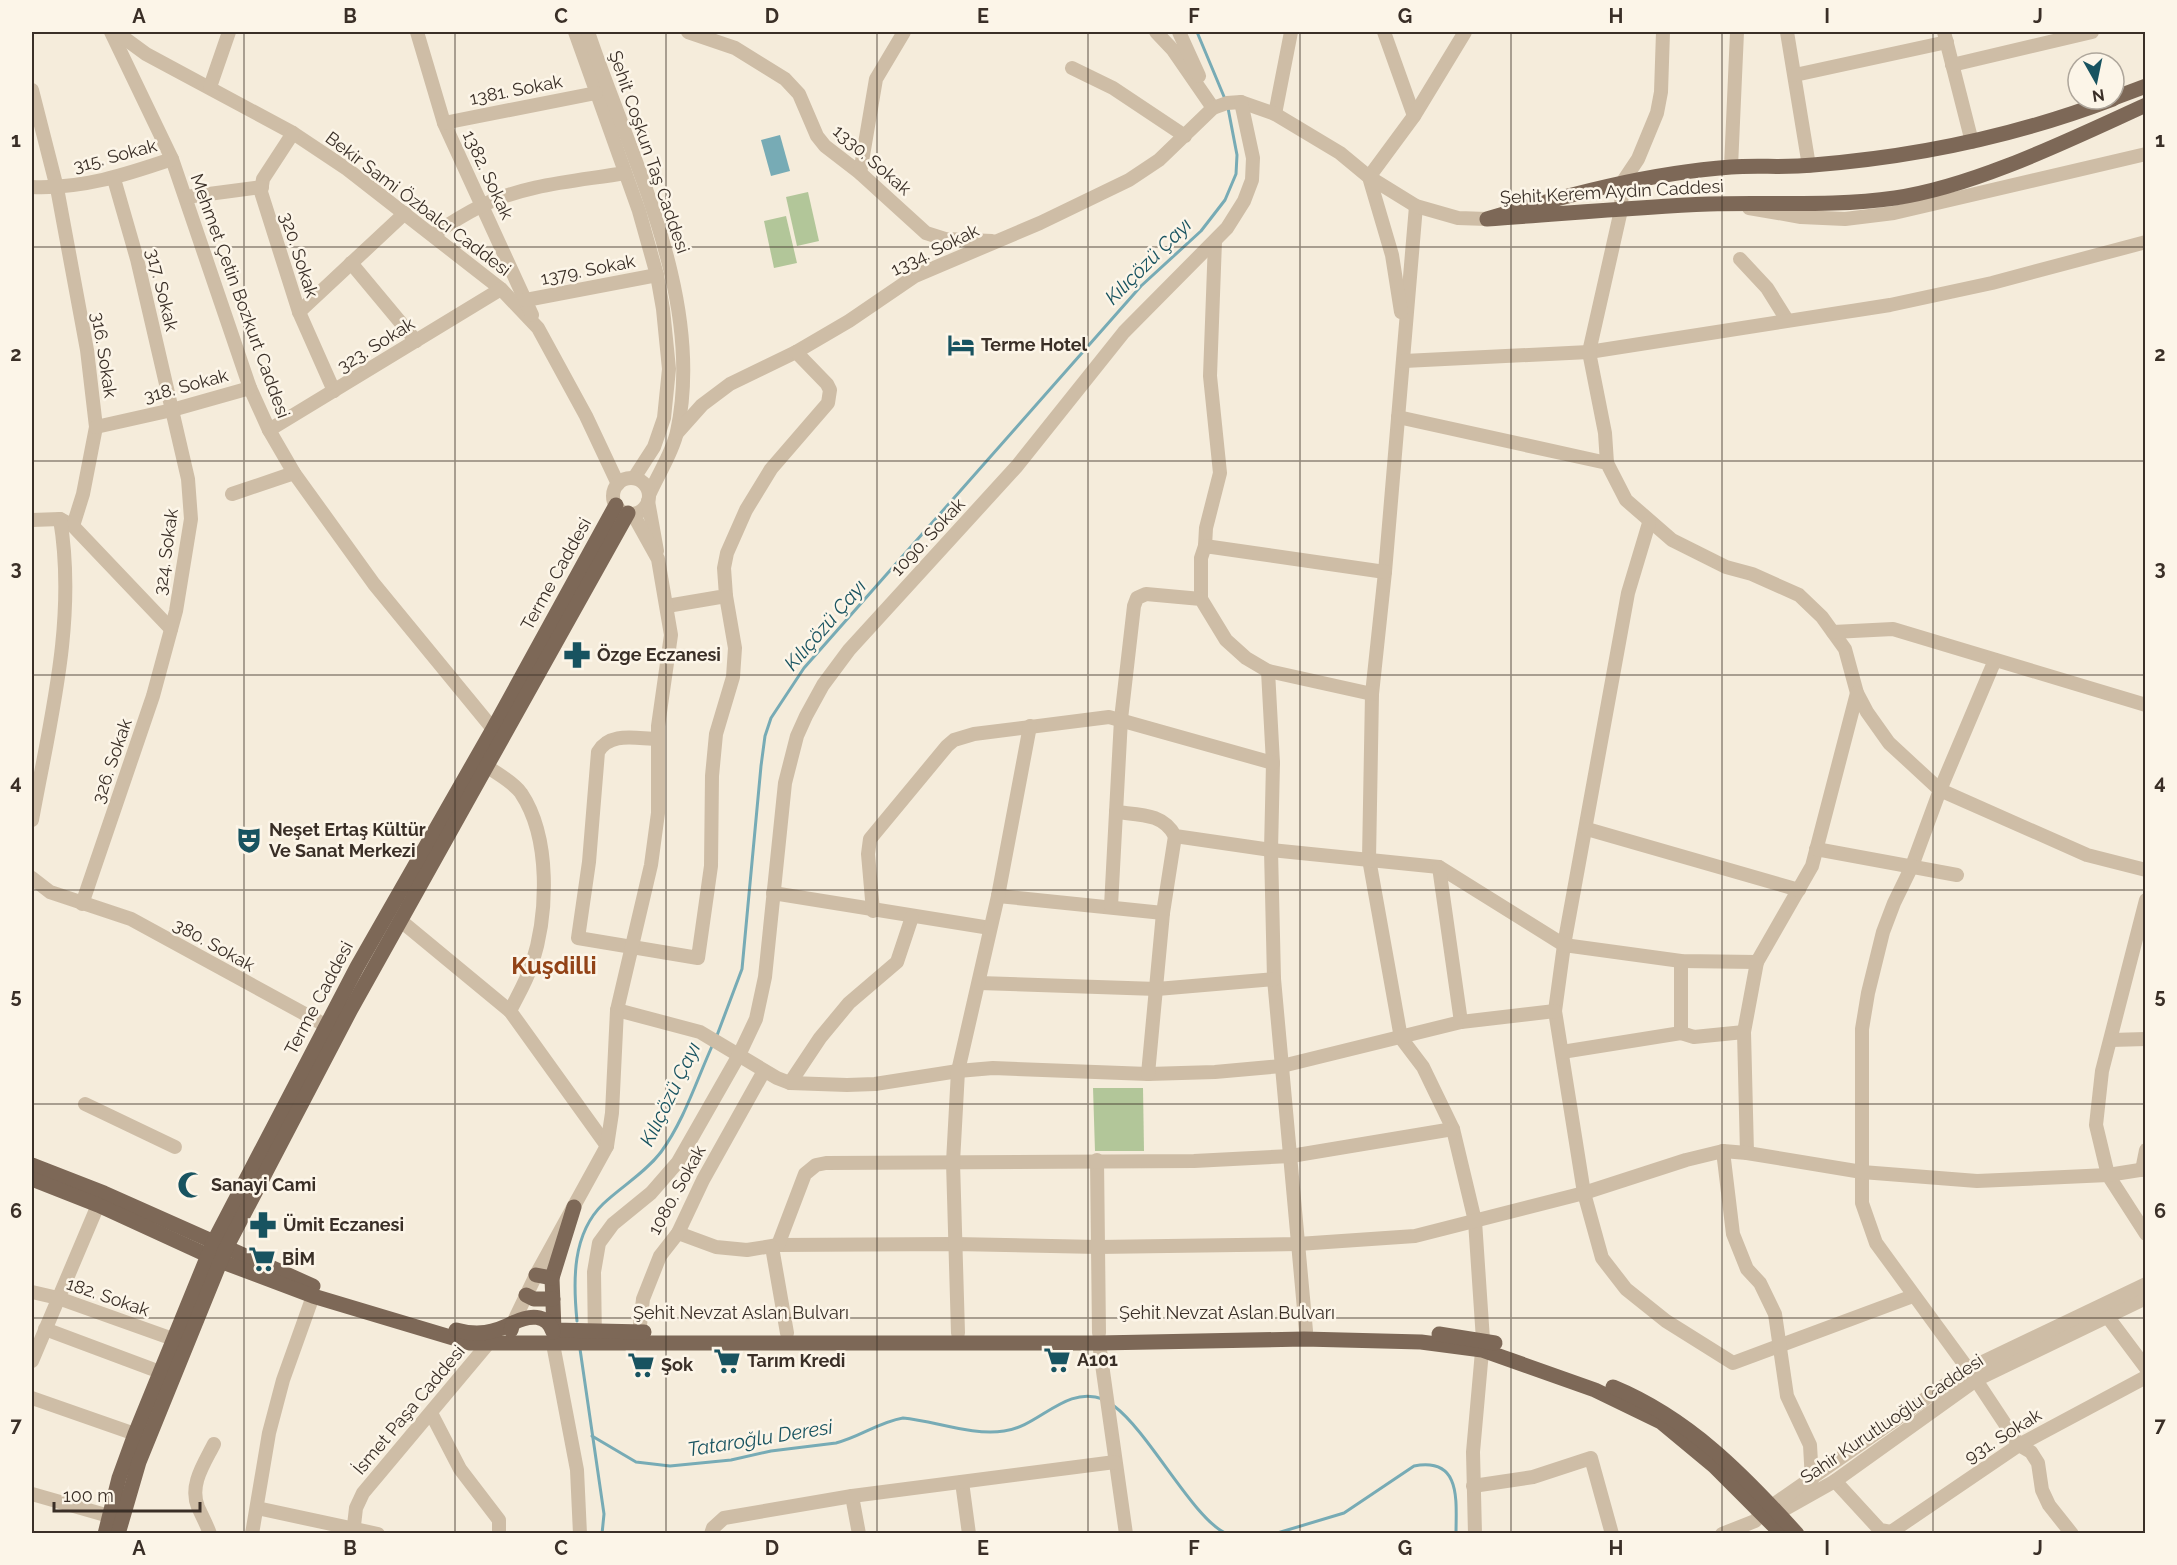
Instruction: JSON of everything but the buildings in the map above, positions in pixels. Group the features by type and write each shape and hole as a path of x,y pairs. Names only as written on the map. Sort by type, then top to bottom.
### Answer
{"main road":[{"name":"Şehit Kerem Aydın Caddesi","path":"2126,94 2145,86"},
{"name":"Şehit Kerem Aydın Caddesi","path":"1487,219 1726,204 1830,204 1896,198 1946,186 2007,164 2070,140 2145,105"},
{"name":"Şehit Kerem Aydın Caddesi","path":"1487,219 1622,183 1731,167 1809,166 1891,158 1972,142 2074,111"},
{"name":"Terme Caddesi","path":"105,1533 135,1434 173,1339 325,1025 493,729 626,510"},
{"name":"Terme Caddesi","path":"118,1533 139,1462 216,1252 488,767 626,510"},
{"path":"32,1165 104,1193 216,1252 313,1296 371,1316 470,1343 487,1345 558,1337"},
{"path":"32,1179 216,1252 344,1297 467,1333 490,1333 526,1317 538,1317 546,1320 558,1337"},
{"path":"558,1337 552,1278 574,1207"},
{"path":"536,1275 552,1278"},
{"path":"526,1295 543,1300 553,1299"},
{"path":"508,1343 513,1323"},
{"name":"Şehit Nevzat Aslan Bulvarı","path":"638,1337 787,1333 958,1333 1099,1338 1306,1331 1425,1333 1482,1345 1595,1390 1661,1422 1767,1514 1782,1533"},
{"name":"Şehit Nevzat Aslan Bulvarı","path":"558,1337 1348,1340 1482,1345"},
{"name":"Şehit Nevzat Aslan Bulvarı","path":"1767,1514 1797,1533"}],"street":[{"name":"Mehmet Çetin Bozkurt Caddesi","path":"111,32 172,159 250,388 269,430 294,473 374,585 493,729"},
{"name":"Bekir Sami Özbalcı Caddesi","path":"116,32 146,54 294,133 347,168 434,234 501,289 538,328 571,387 618,484"},
{"path":"210,87 229,32"},
{"name":"1382. Sokak","path":"417,32 444,123 538,328"},
{"name":"Şehit Coşkun Taş Caddesi","path":"575,32 625,173 657,275 668,362 667,400 662,430 634,478"},
{"name":"Şehit Coşkun Taş Caddesi","path":"588,32 648,196 668,261 681,351 681,405 677,433 649,498"},
{"name":"1330. Sokak","path":"688,32 707,34 735,48 784,79 799,94 817,136 825,146 933,236 996,241"},
{"path":"860,173 876,79 904,32"},
{"path":"1156,32 1173,50 1213,108"},
{"path":"1179,32 1213,108"},
{"path":"1275,114 1292,32"},
{"path":"1384,32 1414,116"},
{"path":"1370,177 1414,116 1465,32"},
{"path":"1662,32 1661,92 1657,113 1638,159 1622,183 1621,210 1589,352 1605,433 1607,463 1626,500 1649,523 1697,555 1799,595 1822,617 1845,649 1857,693 1889,743 1940,790 2087,855 2145,870"},
{"path":"1731,167 1737,32"},
{"path":"1788,32 1809,166"},
{"path":"1952,66 2092,32"},
{"path":"1795,75 1946,37 1972,142"},
{"path":"1071,68 1113,88 1185,136"},
{"name":"316. Sokak","path":"32,90 57,188 87,350 96,427 83,494 73,526"},
{"name":"1381. Sokak","path":"444,123 596,93"},
{"path":"1213,108 1240,102 1275,114 1340,153 1370,177 1416,206 1458,218 1487,219"},
{"name":"1090. Sokak","path":"594,1337 594,1272 599,1243 613,1224 651,1193 678,1162 749,1037 761,1001 780,817 790,759 806,716 831,672 849,650 1017,466 1124,332 1215,242 1244,201 1252,180 1253,158 1240,102"},
{"name":"1334. Sokak","path":"677,433 702,405 730,384 796,352 849,321 915,276 1129,180 1159,160 1213,108"},
{"path":"186,196 262,187 268,169 294,133"},
{"path":"1726,204 1801,217 1845,219 1894,213 2145,154"},
{"name":"315. Sokak","path":"32,187 57,188 114,179 172,159"},
{"path":"434,234 482,205 530,189 625,173"},
{"path":"1370,177 1392,255 1404,333"},
{"name":"317. Sokak","path":"114,179 137,258 172,410"},
{"name":"320. Sokak","path":"262,187 263,205 299,312 334,391"},
{"path":"1416,206 1404,333 1404,362 1372,694 1369,859 1401,1038 1423,1067 1453,1129 1475,1221 1482,1345 1473,1452 1475,1533"},
{"path":"299,312 405,213"},
{"path":"1215,242 1210,376 1220,473 1201,558 1201,599 1226,640 1246,658 1268,671 1372,694"},
{"path":"1404,362 1589,352 1890,305 1992,283 2145,242"},
{"path":"1740,260 1767,288 1787,320"},
{"path":"351,263 416,341"},
{"name":"1379. Sokak","path":"526,300 657,275"},
{"name":"323. Sokak","path":"269,430 501,289"},
{"path":"658,739 612,738 603,743 598,752 589,862 578,938 698,958 711,866 712,776 716,734 733,677 735,648 726,596 724,568 727,553 746,510 771,469 825,408 830,396 827,384 796,352"},
{"name":"318. Sokak","path":"96,427 172,410 250,388"},
{"name":"324. Sokak","path":"171,629 191,519 188,479 172,410"},
{"path":"1398,417 1607,463"},
{"path":"232,494 294,473"},
{"path":"513,1323 536,1275 607,1146 612,1113 617,1010 646,891 655,834 659,712 670,635 667,606 649,498 644,484 634,478 618,484 614,494 658,559"},
{"path":"626,510 643,510 649,498"},
{"path":"32,519 60,519 73,526 171,629"},
{"path":"32,820 54,700 66,613 65,563 60,519"},
{"path":"1649,523 1628,593 1587,830 1564,945 1555,1011 1584,1193 1602,1258 1626,1289 1666,1321 1733,1363 1913,1296"},
{"path":"1205,546 1385,572"},
{"path":"1111,906 1121,719 1134,606 1137,598 1146,594 1201,599"},
{"path":"667,606 726,596"},
{"name":"326. Sokak","path":"82,904 153,696 171,629"},
{"path":"1833,632 1893,630 2145,705"},
{"path":"1995,660 1883,932 1862,1029 1862,1203 1870,1232 1913,1296 1972,1375 2019,1445 2031,1452 2038,1463 2042,1490 2049,1505 2072,1533"},
{"path":"1268,671 1273,762 1271,850 1274,979 1306,1331"},
{"path":"1747,1153 1744,1032 1757,962 1806,879 1857,693"},
{"path":"873,911 868,854 870,839 954,740 1096,717 1121,719 1273,762"},
{"path":"958,1333 953,1161 958,1071 998,896 1030,726"},
{"path":"488,767 520,792 535,829 542,866 544,893 538,943 529,972 510,1011"},
{"path":"1116,812 1159,818 1169,825 1175,836 1163,913 1148,1074"},
{"path":"1587,830 1799,890"},
{"path":"1175,836 1271,850 1439,867 1564,945 1681,961 1757,962"},
{"path":"1816,849 1957,875"},
{"path":"1439,867 1461,1022"},
{"name":"380. Sokak","path":"32,879 50,892 131,920 325,1025"},
{"path":"773,893 873,911 990,928"},
{"path":"998,896 1163,913"},
{"path":"2145,900 2102,1071 2096,1125 2108,1175 2145,1234"},
{"path":"790,1083 820,1038 849,1003 897,962 912,917"},
{"path":"401,921 510,1011 607,1146"},
{"path":"1681,961 1681,1033"},
{"path":"979,983 1157,989 1274,979"},
{"path":"617,1010 700,1032 764,1071 790,1083 875,1084 993,1068 1148,1074 1282,1066 1461,1022 1555,1011"},
{"path":"1562,1052 1681,1033 1694,1037 1744,1032"},
{"path":"2110,1040 2145,1039"},
{"name":"1080. Sokak","path":"638,1337 643,1299 650,1277 660,1256 678,1233 703,1180 764,1071"},
{"path":"85,1104 175,1147"},
{"path":"787,1333 775,1246 805,1174 816,1166 953,1161 1194,1161 1290,1155 1453,1129"},
{"path":"678,1233 726,1250 775,1246 955,1244 1098,1247 1298,1244 1415,1236 1584,1193 1686,1160 1723,1151 1862,1172 1977,1181 2108,1175 2144,1170 2145,1150"},
{"path":"1723,1151 1733,1234 1747,1269 1770,1299 1775,1314 1787,1396 1810,1445 1812,1480"},
{"path":"1097,1160 1099,1338 1126,1533"},
{"path":"32,1361 98,1205"},
{"name":"Sahir Kurutluoğlu Caddesi","path":"1767,1514 1812,1480 1972,1375 2145,1284"},
{"name":"182. Sokak","path":"32,1292 58,1298 173,1339"},
{"path":"252,1533 278,1401 313,1296"},
{"name":"Sahir Kurutluoğlu Caddesi","path":"1767,1514 1835,1481 1972,1375 2145,1298"},
{"path":"2108,1316 2145,1368"},
{"path":"45,1329 160,1372"},
{"path":"558,1337 577,1470 580,1533"},
{"name":"İsmet Paşa Caddesi","path":"353,1531 356,1508 363,1492 487,1345"},
{"name":"931. Sokak","path":"1884,1533 1894,1531 2019,1445 2145,1377"},
{"path":"32,1398 135,1434"},
{"path":"431,1413 460,1468 499,1520 499,1533"},
{"path":"210,1533 197,1505 194,1491 196,1479 214,1444"},
{"path":"1473,1486 1533,1477 1591,1458 1612,1533"},
{"path":"711,1533 712,1528 724,1518 852,1496 1115,1462"},
{"path":"1835,1481 1884,1533"},
{"path":"962,1482 969,1533"},
{"path":"32,1494 109,1516"},
{"path":"852,1496 859,1533"},
{"path":"256,1509 353,1531 378,1533"},
{"path":"1722,1533 1767,1514"}],"green space":[{"path":"808,192 819,241 797,246 786,197"},
{"path":"786,216 797,263 774,268 764,221"},
{"path":"1093,1088 1143,1088 1144,1151 1095,1151"}],"water":[{"path":"780,135 790,171 771,176 761,140"}],"waterway":[{"name":"Kılıçözü Çayı","path":"1197,32 1225,99"},
{"name":"Kılıçözü Çayı","path":"716,1038 742,969 761,766 765,736 771,718 804,668 1141,286 1201,231 1225,200 1236,174 1237,155 1228,108"},
{"name":"Kılıçözü Çayı","path":"577,1321 575,1274 585,1229 603,1204 661,1152 683,1113 713,1044"},
{"name":"Kılıçözü Çayı","path":"580,1349 604,1514 602,1534"},
{"name":"Tataroğlu Deresi","path":"592,1436 636,1462 670,1466 731,1460 771,1451 836,1443 903,1418 979,1432 1004,1431 1017,1428 1064,1402 1076,1398 1089,1396 1103,1399"},
{"name":"Tataroğlu Deresi","path":"1114,1406 1142,1435 1200,1511 1227,1534"},
{"name":"Tataroğlu Deresi","path":"1274,1534 1344,1513 1414,1466 1430,1465 1441,1468 1453,1484 1456,1534"}],"place":[{"name":"Terme Hotel","path":"961,345"},
{"name":"Özge Eczanesi","path":"577,655"},
{"name":"Neşet Ertaş Kültür Ve Sanat Merkezi","path":"249,840"},
{"name":"Sanayi Cami","path":"191,1185"},
{"name":"Ümit Eczanesi","path":"263,1225"},
{"name":"BİM","path":"262,1259"},
{"name":"A101","path":"1057,1360"},
{"name":"Tarım Kredi","path":"727,1361"},
{"name":"Şok","path":"641,1365"}],"district":[{"name":"Kuşdilli","path":"554,966"}]}
